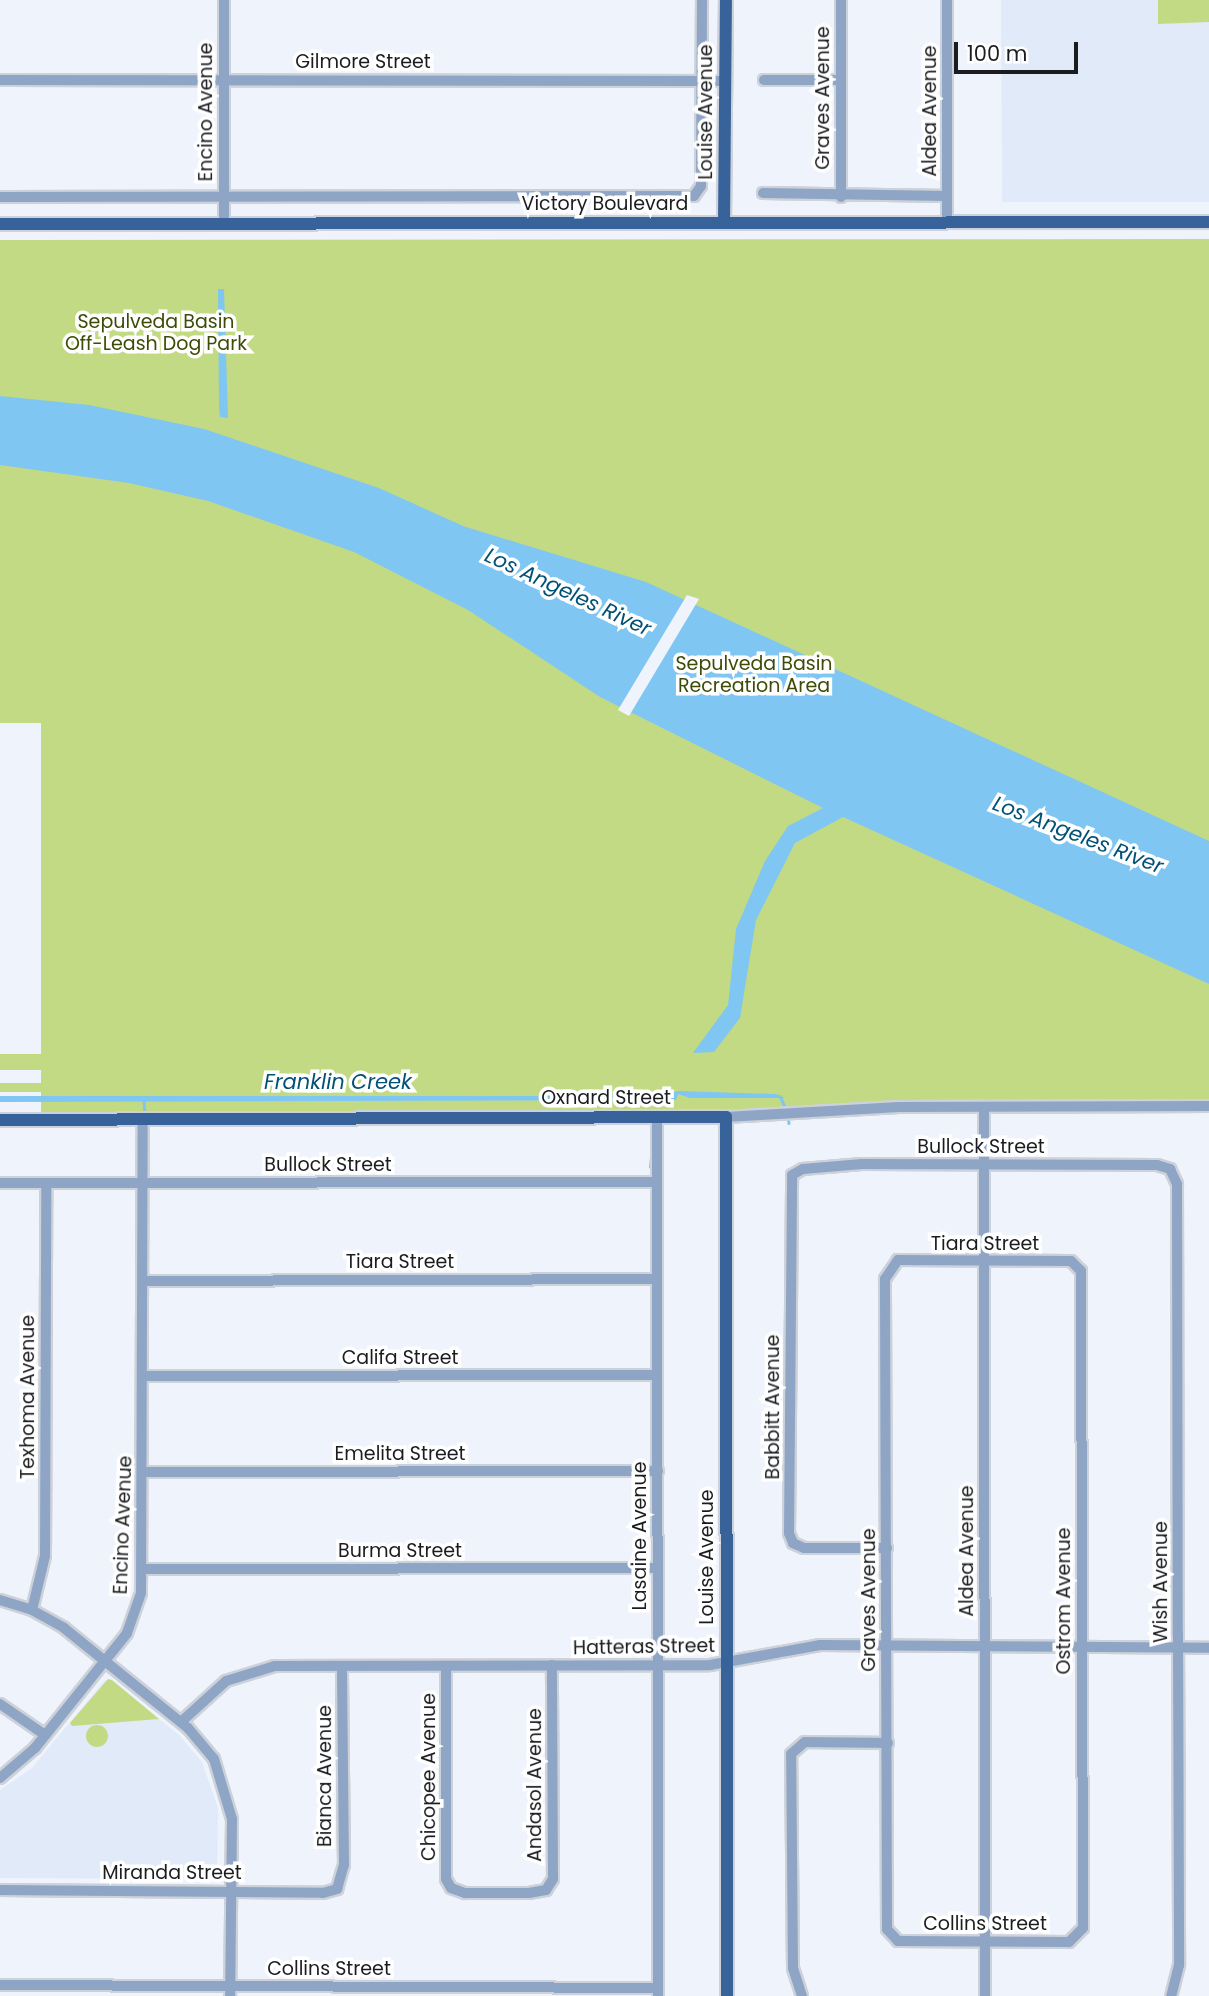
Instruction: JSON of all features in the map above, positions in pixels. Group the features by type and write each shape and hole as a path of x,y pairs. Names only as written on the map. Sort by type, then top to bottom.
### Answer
{"main road":[{"name":"Louise Avenue","path":"724,223 726,0"},
{"name":"Victory Boulevard","path":"0,224 1209,222"},
{"name":"Louise Avenue","path":"726,1117 727,1996"},
{"name":"Oxnard Street","path":"0,1119 726,1117"}],"street":[{"name":"Encino Avenue","path":"224,0 224,224"},
{"name":"Louise Avenue","path":"699,193 702,0"},
{"name":"Graves Avenue","path":"841,0 841,197"},
{"name":"Aldea Avenue","path":"947,0 947,222"},
{"name":"Gilmore Street","path":"0,80 725,81"},
{"path":"764,80 841,80"},
{"name":"Victory Boulevard","path":"0,197 699,193"},
{"path":"763,193 841,197 947,196"},
{"name":"Oxnard Street","path":"726,1117 984,1107 1209,1106"},
{"name":"Aldea Avenue","path":"984,1107 985,1996"},
{"name":"Lasaine Avenue","path":"657,1118 657,1992"},
{"name":"Encino Avenue","path":"0,1778 45,1735 105,1660 132,1621 143,1569 143,1119"},
{"name":"Bullock Street","path":"792,1175 803,1169 848,1165 1157,1165 1170,1169"},
{"name":"Wish Avenue","path":"1170,1169 1177,1184 1179,1965 1171,1996"},
{"name":"Babbitt Avenue","path":"792,1175 789,1533 793,1543 804,1548 887,1548"},
{"name":"Bullock Street","path":"0,1183 656,1182"},
{"name":"Texhoma Avenue","path":"32,1610 45,1556 46,1183"},
{"name":"Tiara Street","path":"891,1264 906,1260 1071,1261 1078,1265"},
{"name":"Graves Avenue","path":"891,1264 885,1279 887,1929 891,1937"},
{"name":"Ostrom Avenue","path":"1078,1265 1082,1279 1083,1928 1078,1937"},
{"name":"Tiara Street","path":"144,1281 657,1279"},
{"name":"Califa Street","path":"143,1376 657,1375"},
{"name":"Emelita Street","path":"143,1472 658,1471"},
{"name":"Burma Street","path":"143,1569 657,1568"},
{"path":"0,1600 32,1610 105,1660 181,1721 207,1749 226,1789 232,1819 230,1991"},
{"name":"Hatteras Street","path":"181,1721 208,1693 244,1673 275,1666 726,1663 807,1646 1209,1648"},
{"name":"Andasol Avenue","path":"452,1888 465,1893 529,1893 550,1887 551,1665"},
{"name":"Bianca Avenue","path":"341,1885 342,1666"},
{"name":"Chicopee Avenue","path":"446,1666 446,1870 452,1888"},
{"path":"0,1704 45,1735"},
{"path":"802,1996 793,1968 791,1754 805,1742 888,1743"},
{"name":"Miranda Street","path":"0,1890 232,1890 323,1893 341,1885"},
{"name":"Collins Street","path":"891,1937 898,1941 1069,1942 1078,1937"},
{"name":"Collins Street","path":"0,1985 230,1991 657,1992"}],"shaded area":[{"path":"1001,0 1209,0 1209,202 1002,202"},
{"path":"105,1680 111,1680 179,1735 202,1762 218,1808 217,1879 0,1878 0,1790 32,1768"}],"green space":[{"path":"1158,0 1209,0 1209,22 1158,24"},
{"name":"Sepulveda Basin Recreation Area","path":"1209,239 1209,1099 890,1101 773,1110 41,1113 41,1092 0,1092 0,1083 41,1083 41,1070 0,1070 0,1054 41,1054 41,723 0,723 0,240"},
{"path":"108,1679 159,1719 72,1726 70,1723"},
{"path":"97,1725 105,1728 108,1736 105,1744 97,1747 89,1744 86,1736 89,1728"}],"water":[{"path":"218,289 224,289 228,418 220,417 219,406"},
{"name":"Los Angeles River","path":"0,396 89,405 204,429 379,488 463,526 646,582 1209,841 1209,984 843,817 795,843 756,920 740,1018 714,1052 693,1053 728,1005 736,929 765,861 788,826 823,808 600,697 468,610 354,552 208,501 129,483 0,465"},
{"path":"678,1091 776,1094 785,1098 690,1098 678,1094 676,1100 0,1102 0,1096 661,1096"}],"pier":[{"path":"687,595 699,599 629,716 618,710"}],"waterway":[{"path":"780,1096 786,1109"},
{"path":"144,1101 145,1115"},
{"path":"788,1116 789,1123"},
{"path":"650,1167 654,1126"}],"park label":[{"name":"Sepulveda Basin Off-Leash Dog Park","path":"156,333"}],"water label":[{"name":"Franklin Creek","path":"338,1082"}]}
